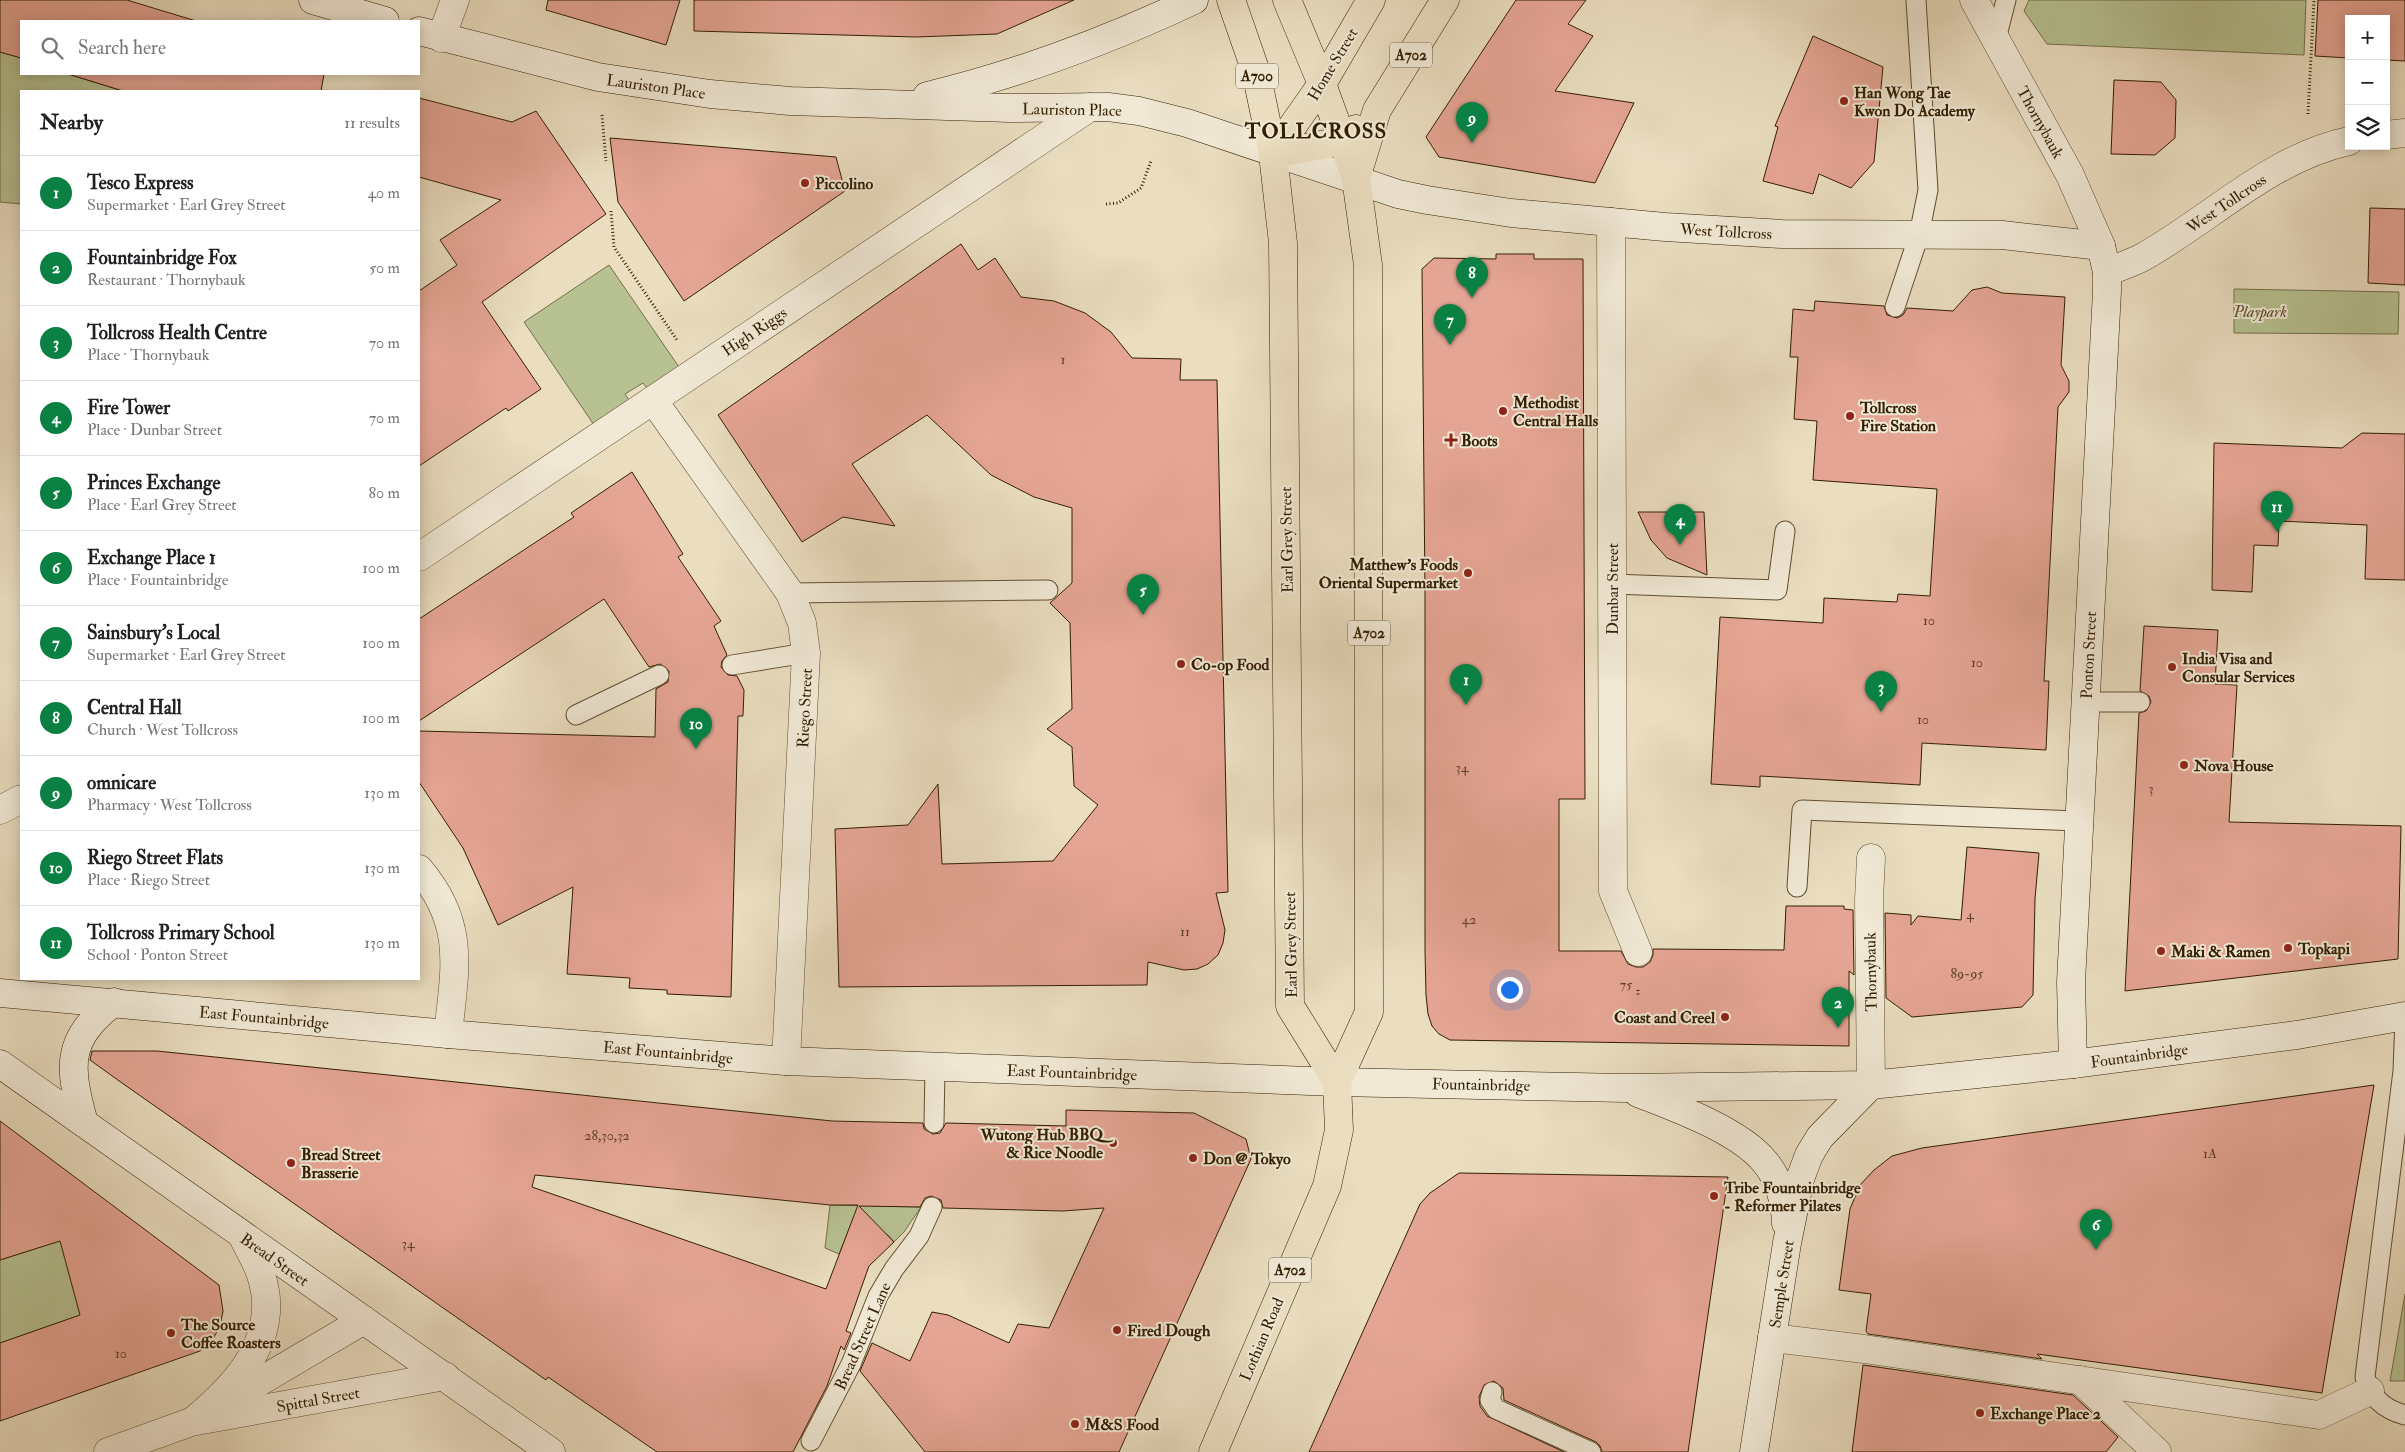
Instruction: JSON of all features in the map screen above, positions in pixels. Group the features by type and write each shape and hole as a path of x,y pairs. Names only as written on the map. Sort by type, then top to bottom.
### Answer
{"main road":[{"name":"A700","path":"1231,0 1256,72 1273,154"},
{"path":"1287,0 1322,84 1356,178"},
{"name":"Home Street","path":"1273,154 1322,84 1371,0"},
{"name":"A702","path":"1337,1082 1369,1012 1368,266 1356,178 1377,110 1445,0"},
{"name":"A702","path":"1342,141 1377,110"},
{"path":"1273,154 1342,141"},
{"name":"Earl Grey Street","path":"1273,154 1283,242 1290,1006 1337,1082"},
{"name":"Lothian Road","path":"1213,1452 1327,1186 1339,1130 1337,1082"}],"street":[{"path":"313,0 382,20"},
{"path":"430,34 455,0"},
{"name":"Lauriston Place","path":"898,102 964,87 1019,70 1115,35 1194,0"},
{"name":"Thornybauk","path":"1974,0 2070,176 2104,259"},
{"name":"Lauriston Place","path":"430,34 598,77 683,90 756,98 993,107 1108,107 1154,114 1273,154 1356,178"},
{"name":"High Riggs","path":"420,556 1090,107"},
{"path":"2390,134 2405,133"},
{"name":"West Tollcross","path":"1356,178 1398,194 1511,213 1772,233 2002,235 2104,259 2141,258 2285,164 2307,154 2345,142"},
{"name":"Dunbar Street","path":"1611,222 1613,891 1638,952"},
{"name":"Ponton Street","path":"2072,1064 2071,982 2104,259"},
{"name":"Riego Street","path":"653,400 774,568 790,593 802,623 806,653 786,1061"},
{"path":"0,810 20,800"},
{"name":"Thornybauk","path":"1871,858 1869,900 1871,1085"},
{"path":"420,870 441,899 452,935 454,970 448,1034"},
{"name":"East Fountainbridge","path":"0,993 448,1034 786,1061 1337,1082"},
{"path":"84,1123 74,1075 77,1046 81,1034 90,1023 114,1002"},
{"name":"Fountainbridge","path":"1337,1082 1625,1088 1871,1085 2072,1064 2297,1035 2405,1017"},
{"name":"Bread Street","path":"0,1064 243,1237 445,1376 551,1452"},
{"name":"Semple Street","path":"1754,1452 1787,1243 1800,1179 1813,1149 1831,1125 1850,1109 1871,1085"},
{"name":"Fountainbridge","path":"1625,1088 1698,1118 1744,1144 1765,1162 1775,1177 1783,1198 1787,1243"},
{"name":"Spittal Street","path":"191,1422 232,1386 254,1355 262,1336 266,1315 263,1286 261,1276 243,1237"},
{"name":"Spittal Street","path":"191,1422 364,1320"},
{"path":"1772,1338 1864,1348 2319,1415 2370,1391"},
{"name":"Spittal Street","path":"108,1452 191,1422 445,1376"},
{"path":"2080,1380 2157,1452"}],"lane":[{"path":"1896,307 1919,235 1928,190 1916,0"},
{"path":"1996,39 2006,0"},
{"path":"1612,584 1777,590 1785,531"},
{"path":"790,593 1048,590"},
{"path":"732,665 806,653"},
{"path":"576,715 660,675"},
{"path":"2085,702 2140,702"},
{"path":"1797,887 1802,810 2079,822"},
{"path":"2405,1017 2402,1080 2365,1377 2370,1391 2380,1404 2405,1415"},
{"path":"934,1123 935,1068"},
{"name":"Bread Street Lane","path":"811,1441 851,1364 878,1296 894,1269 919,1236 932,1207"},
{"path":"1492,1392 1490,1400 1496,1409 1591,1452"}],"path":[{"path":"2307,154 2314,0"},
{"path":"598,77 606,162"},
{"path":"1106,204 1118,203 1141,188 1151,161"},
{"path":"611,211 614,247 697,369"}],"green space":[{"path":"2029,0 2306,0 2304,55 2047,44 2024,11"},
{"path":"0,52 18,57 20,54 20,75 71,75 120,90 20,90 20,204 0,202"},
{"path":"609,265 679,367 647,388 643,383 625,394 629,400 594,425 524,322"},
{"name":"Playpark","path":"2234,289 2399,292 2398,334 2234,333"},
{"path":"830,1205 921,1207 904,1232 894,1242 888,1235 852,1222 839,1254 825,1248"},
{"path":"81,1234 77,1304 80,1315 0,1343 0,1260"},
{"path":"2405,1294 2405,1381 2390,1381"}],"building":[{"path":"0,0 127,0 193,20 20,20 20,58 0,52"},
{"path":"548,0 680,0 666,45 546,10"},
{"path":"694,0 1074,0 997,34 916,37 694,31"},
{"path":"1516,0 1586,0 1568,24 1593,36 1555,91 1634,103 1595,183 1439,157 1426,137"},
{"path":"2318,0 2405,0 2405,61 2390,60 2390,15 2345,15 2345,58 2315,56"},
{"path":"1813,36 1883,67 1874,162 1851,188 1819,174 1813,194 1763,181 1778,127 1775,126"},
{"path":"71,75 324,75 321,90 120,90"},
{"path":"2114,80 2161,82 2176,100 2175,138 2155,155 2111,154"},
{"path":"420,98 512,122 536,111 606,214 482,302 541,389 508,411 506,408 420,465 420,290 457,265 440,240 501,200 420,177"},
{"path":"610,138 836,157 845,191 684,301 618,202"},
{"path":"2370,208 2405,209 2405,285 2368,283"},
{"path":"961,244 978,270 995,258 1021,297 1054,301 1085,313 1111,332 1132,358 1181,359 1180,380 1217,380 1228,892 1216,893 1225,930 1223,943 1218,955 1208,964 1197,969 1184,970 1148,962 1147,985 839,987 835,829 908,825 938,784 942,864 1053,861 1098,805 1074,786 1072,747 1047,729 1072,709 1070,623 1050,603 1072,583 1072,508 1034,497 991,475 927,415 852,464 895,526 843,517 802,542 718,415"},
{"path":"1496,254 1534,254 1534,259 1583,259 1585,799 1559,799 1559,951 1621,951 1628,964 1643,967 1650,962 1653,949 1784,950 1786,906 1844,906 1844,909 1853,910 1854,975 1849,971 1849,1046 1450,1040 1439,1034 1432,1026 1428,1014 1426,995 1425,950 1425,595 1422,269 1434,258 1496,259"},
{"path":"1987,287 2002,293 2065,297 2061,365 2069,381 2069,392 2058,407 2044,681 2049,681 2046,750 1922,743 1920,785 1760,776 1760,787 1711,784 1720,617 1823,623 1824,598 1897,602 1898,594 1930,596 1937,489 1813,480 1817,421 1794,419 1798,357 1790,357 1793,309 1814,311 1815,301 1884,306 1887,315 1897,318 1903,315 1907,308 1953,311 1972,290"},
{"path":"2362,433 2405,434 2405,580 2365,579 2367,525 2279,521 2278,546 2254,545 2252,592 2212,590 2214,443 2342,448"},
{"path":"632,472 683,554 678,557 721,621 714,626 727,655 722,661 721,667 728,675 737,676 744,690 743,716 738,716 731,997 667,994 667,990 629,988 630,978 567,974 573,887 498,925 463,848 420,784 420,731 655,737 656,689 668,682 669,671 660,664 649,667 604,599 420,720 420,618 574,517 571,513"},
{"path":"1638,512 1704,512 1707,575 1667,558 1651,540"},
{"path":"2144,626 2218,630 2215,684 2237,685 2229,822 2401,826 2398,959 2125,991 2139,713 2146,711 2151,702 2149,696 2140,691"},
{"path":"1967,847 2039,853 2035,899 2033,995 2022,1007 1912,1017 1886,998 1885,913 1911,915 1911,925 1918,916 1961,920"},
{"path":"92,1051 157,1051 832,1121 923,1123 924,1129 933,1134 940,1133 946,1123 1066,1126 1066,1110 1194,1113 1246,1139 1251,1159 1119,1452 925,1452 860,1371 872,1343 910,1361 932,1312 948,1315 1009,1343 1018,1324 1049,1328 1104,1208 1063,1211 943,1208 941,1200 931,1196 925,1198 920,1207 859,1206 894,1242 869,1266 846,1331 851,1333 844,1350 841,1346 827,1386 793,1452 657,1452 548,1377 546,1380 90,1060","holes":["535,1175 830,1205 858,1205 826,1289 532,1187"]},
{"path":"2374,1085 2322,1393 2037,1354 2042,1359 1868,1334 1866,1331 1871,1294 1839,1290 1850,1209 1860,1185 1874,1170 1892,1156 1922,1148"},
{"path":"0,1121 219,1285 223,1311 220,1326 213,1339 200,1351 0,1421 0,1343 80,1315 60,1241 0,1260"},
{"path":"1459,1173 1728,1177 1688,1452 1602,1452 1596,1442 1504,1400 1503,1388 1494,1381 1484,1385 1479,1397 1480,1406 1487,1416 1564,1452 1309,1452 1420,1204 1430,1193"},
{"name":"Exchange Place 2","path":"1863,1365 2073,1395 2118,1437 2106,1452 1852,1452"}],"place":[{"name":"Han Wong Tae Kwon Do Academy","path":"1844,101"},
{"name":"omnicare","path":"1472,143"},
{"name":"Piccolino","path":"805,183"},
{"name":"Central Hall","path":"1472,298"},
{"name":"Sainsbury's Local","path":"1450,345"},
{"name":"Methodist Central Halls","path":"1503,411"},
{"name":"Tollcross Fire Station","path":"1850,416"},
{"name":"Boots","path":"1451,440"},
{"name":"Tollcross Primary School","path":"2277,532"},
{"name":"Fire Tower","path":"1680,545"},
{"name":"Matthew's Foods Oriental Supermarket","path":"1468,573"},
{"name":"Princes Exchange","path":"1143,615"},
{"name":"Co-op Food","path":"1181,664"},
{"name":"India Visa and Consular Services","path":"2172,667"},
{"name":"Tesco Express","path":"1466,705"},
{"name":"Tollcross Health Centre","path":"1881,712"},
{"name":"Riego Street Flats","path":"696,749"},
{"name":"Nova House","path":"2184,765"},
{"name":"Topkapi","path":"2288,948"},
{"name":"Maki & Ramen","path":"2161,951"},
{"name":"Coast and Creel","path":"1725,1017"},
{"name":"Fountainbridge Fox","path":"1838,1028"},
{"name":"Wutong Hub BBQ & Rice Noodle","path":"1113,1143"},
{"name":"Don @ Tokyo","path":"1193,1158"},
{"name":"Bread Street Brasserie","path":"291,1163"},
{"name":"Tribe Fountainbridge - Reformer Pilates","path":"1714,1196"},
{"name":"Exchange Place 1","path":"2096,1250"},
{"name":"Fired Dough","path":"1117,1330"},
{"name":"The Source Coffee Roasters","path":"171,1333"},
{"name":"Exchange Place 2","path":"1980,1413"},
{"name":"M&S Food","path":"1075,1424"}],"district":[{"name":"TOLLCROSS","path":"1316,131"}]}
